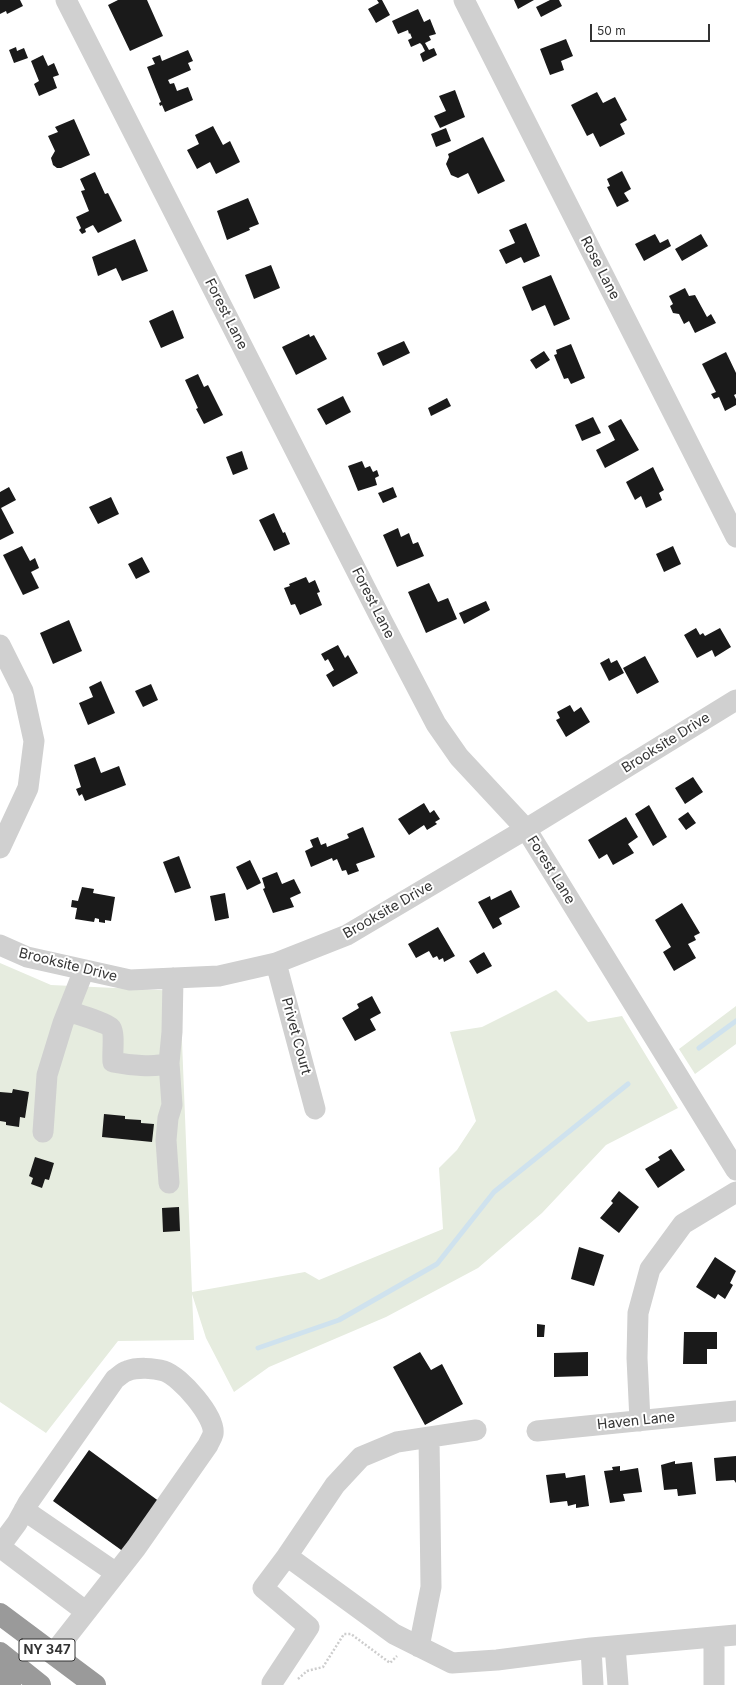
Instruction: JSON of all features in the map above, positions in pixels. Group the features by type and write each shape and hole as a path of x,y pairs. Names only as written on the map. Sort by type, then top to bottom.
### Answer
{"highway":[{"name":"NY 347","path":"0,1614 95,1685"},
{"name":"NY 347","path":"0,1652 40,1685"},
{"path":"0,1662 10,1685"}],"street":[{"name":"Forest Lane","path":"66,0 436,724 459,757 526,829 736,1170"},
{"name":"Rose Lane","path":"464,0 736,537"},
{"path":"0,645 23,691 34,741 28,788 0,848"},
{"name":"Brooksite Drive","path":"0,945 26,957 130,980 219,976 276,963 347,935 526,829 736,700"},
{"name":"Privet Court","path":"276,963 315,1109"},
{"path":"44,1132 47,1075 68,1011 84,970"},
{"path":"169,1183 166,1140 168,1118 172,1105 169,1063 172,1032 173,978"},
{"path":"68,1011 106,1023 112,1029 113,1062 150,1065 163,1065 169,1063"},
{"path":"640,1421 637,1358 638,1313 650,1269 684,1224 736,1192"},
{"path":"52,1654 136,1548 208,1445 213,1434 212,1427 194,1394 180,1380 164,1371 142,1369 127,1371 115,1380 24,1510 17,1523 0,1547 85,1611"},
{"name":"Haven Lane","path":"537,1431 736,1410"},
{"path":"272,1683 309,1627 263,1588 287,1556 335,1485 361,1457 397,1442 476,1430"},
{"path":"413,1644 431,1587 429,1437"},
{"path":"24,1510 116,1573"},
{"path":"287,1556 394,1634 452,1662 497,1660 591,1648 736,1636"},
{"path":"714,1637 714,1685"},
{"path":"615,1646 618,1685"},
{"path":"591,1648 593,1685"}],"path":[{"path":"297,1680 307,1671 323,1667 344,1634 352,1634 390,1663 413,1644"}],"shaded area":[{"path":"0,963 51,985 180,991 192,1292 305,1272 319,1280 443,1229 439,1168 457,1150 476,1121 450,1032 482,1027 556,990 588,1022 622,1016 678,1108 606,1145 542,1213 478,1268 386,1317 269,1367 234,1392 206,1338 192,1294 194,1340 118,1341 46,1433 0,1402"},
{"path":"736,1006 736,1044 695,1074 679,1049"}],"building":[{"path":"0,0 20,0 23,6 7,14 6,11 0,14"},
{"path":"118,0 147,0 163,36 130,51 108,5"},
{"path":"377,0 382,0 390,15 376,23 368,9 379,3"},
{"path":"514,0 534,0 518,9"},
{"path":"550,0 559,0 562,6 541,17 536,7"},
{"path":"418,9 424,22 430,19 436,34 429,36 431,40 425,43 429,50 434,48 437,55 423,62 420,54 425,51 422,45 420,43 411,47 408,40 412,38 408,30 398,34 392,21"},
{"path":"566,39 573,56 561,61 564,70 550,75 540,49"},
{"path":"16,47 17,51 24,48 28,58 14,63 9,50"},
{"path":"188,50 193,61 188,63 191,70 168,80 170,84 174,83 177,91 188,87 193,100 165,112 162,105 160,106 159,103 161,102 147,67 155,64 152,58 160,55 162,61"},
{"path":"43,55 48,66 54,63 59,75 53,77 57,88 39,96 34,84 39,81 31,61"},
{"path":"455,90 465,117 440,128 434,116 446,111 439,96"},
{"path":"597,92 603,103 615,97 627,120 620,124 625,134 600,147 593,133 587,136 571,105"},
{"path":"74,119 90,155 61,168 57,168 53,165 51,158 55,151 48,136 58,132 55,127"},
{"path":"213,126 223,145 230,141 240,162 216,174 210,162 197,169 187,150 199,144 195,135"},
{"path":"446,128 451,141 436,147 431,134"},
{"path":"483,137 505,181 478,194 468,173 458,178 451,175 446,164 449,157 448,154"},
{"path":"622,171 631,189 624,193 629,201 617,207 607,187 610,186 607,179"},
{"path":"95,172 105,194 108,193 122,221 98,233 93,225 85,229 86,232 82,234 79,230 81,228 76,217 89,211 81,191 85,190 80,179"},
{"path":"248,198 259,224 249,228 250,230 227,240 217,211"},
{"path":"526,223 540,256 524,263 521,257 506,264 499,250 515,243 509,230"},
{"path":"655,234 660,243 668,239 671,246 644,261 635,244"},
{"path":"701,234 708,246 682,261 675,249"},
{"path":"135,239 148,271 122,281 116,268 98,276 92,257"},
{"path":"271,265 280,288 254,299 245,275"},
{"path":"551,275 570,319 554,326 545,305 532,311 522,287"},
{"path":"685,288 689,296 695,295 707,317 711,314 716,323 695,333 689,321 684,324 679,314 673,313 670,306 673,304 669,296"},
{"path":"173,310 184,338 161,348 149,321"},
{"path":"309,334 310,337 314,335 327,359 296,375 282,347"},
{"path":"404,341 410,353 383,366 377,353"},
{"path":"571,344 585,378 571,384 568,378 564,379 554,355 557,354 556,350"},
{"path":"544,351 550,360 536,369 530,360"},
{"path":"726,352 736,373 736,394 734,395 736,405 725,411 719,397 714,399 711,394 716,392 702,364"},
{"path":"198,374 204,387 208,385 223,415 204,424 196,409 198,408 185,380"},
{"path":"343,396 351,412 326,425 317,409"},
{"path":"447,398 451,406 431,416 428,408"},
{"path":"593,417 601,433 582,441 575,425"},
{"path":"621,419 639,450 605,468 596,450 615,440 608,426"},
{"path":"242,451 248,469 233,475 226,457"},
{"path":"362,461 365,468 370,466 373,472 377,470 379,476 375,478 377,485 358,491 348,466"},
{"path":"653,467 664,490 659,493 662,500 646,508 641,496 635,500 626,482"},
{"path":"9,487 16,500 1,508 14,533 0,540 0,492"},
{"path":"393,487 397,497 383,503 378,493"},
{"path":"111,497 119,514 98,524 89,507"},
{"path":"274,513 290,544 274,551 259,520"},
{"path":"398,528 401,537 409,533 413,544 418,542 424,556 397,567 383,535"},
{"path":"22,546 30,561 35,558 39,568 31,572 39,588 23,595 3,555"},
{"path":"673,546 681,564 664,572 656,554"},
{"path":"142,557 150,572 136,579 128,564"},
{"path":"306,577 309,583 315,580 320,592 317,593 322,605 300,615 295,604 291,605 284,588 290,586 289,584"},
{"path":"429,583 438,602 448,598 457,619 426,633 408,592"},
{"path":"486,601 490,610 464,624 459,613"},
{"path":"69,620 82,651 53,664 40,633"},
{"path":"696,628 700,635 703,633 705,636 720,628 731,647 715,657 712,650 697,658 684,635"},
{"path":"338,645 345,658 348,655 358,673 333,687 326,675 334,670 328,659 325,661 321,654"},
{"path":"645,656 659,682 637,694 623,668"},
{"path":"609,658 611,663 617,660 624,673 609,681 600,663"},
{"path":"101,681 115,713 88,725 79,703 93,697 89,687"},
{"path":"151,684 158,700 143,707 135,691"},
{"path":"570,705 574,712 581,707 590,722 566,737 556,720 560,718 557,712"},
{"path":"95,757 101,773 119,766 126,785 85,801 82,794 79,796 76,789 81,787 74,765"},
{"path":"693,777 703,792 685,804 675,788"},
{"path":"424,803 430,813 434,810 440,819 435,822 437,824 427,830 424,825 409,835 398,819"},
{"path":"649,805 667,837 653,846 635,814"},
{"path":"688,812 696,823 686,830 678,819"},
{"path":"626,817 638,837 628,844 634,853 613,865 607,854 599,859 588,840"},
{"path":"363,827 375,857 356,864 359,871 348,875 346,870 342,871 337,859 333,861 332,858 311,867 305,851 313,847 310,840 318,837 321,845 326,843 327,847 349,838 347,834"},
{"path":"179,856 191,888 175,893 163,862"},
{"path":"250,860 261,883 247,890 236,867"},
{"path":"277,872 282,884 294,879 301,893 290,898 294,907 273,913 263,889 265,888 262,878"},
{"path":"82,887 94,889 93,893 115,897 111,921 105,920 105,923 99,922 99,919 95,918 94,922 75,919 77,908 71,907 72,900 78,901"},
{"path":"511,890 520,907 499,918 502,924 493,929 478,902 490,896 491,900"},
{"path":"225,893 229,918 215,921 210,896"},
{"path":"682,903 700,933 694,936 696,940 688,944 696,958 674,971 663,952 671,947 655,920"},
{"path":"438,927 455,956 444,962 443,958 439,960 437,956 433,958 429,951 416,958 408,944"},
{"path":"484,952 492,966 477,974 469,961"},
{"path":"372,996 381,1013 370,1019 376,1030 355,1041 342,1018 359,1008 357,1004"},
{"path":"13,1089 29,1092 25,1118 20,1117 19,1127 6,1125 6,1122 0,1121 0,1092 12,1093"},
{"path":"104,1114 125,1116 125,1119 141,1120 141,1123 154,1124 152,1142 102,1137"},
{"path":"671,1149 685,1170 658,1188 645,1169 660,1160 658,1157"},
{"path":"35,1157 54,1163 49,1180 45,1179 42,1188 31,1184 33,1178 29,1176"},
{"path":"619,1191 639,1207 619,1233 600,1218 613,1203 611,1201"},
{"path":"179,1207 180,1231 163,1232 162,1208"},
{"path":"579,1247 604,1255 594,1286 571,1279"},
{"path":"715,1257 736,1271 730,1283 733,1285 725,1299 718,1294 715,1299 696,1287"},
{"path":"537,1324 545,1325 544,1337 537,1337"},
{"path":"684,1332 717,1332 717,1349 707,1349 707,1364 683,1364"},
{"path":"420,1352 431,1370 442,1364 463,1404 425,1425 393,1367"},
{"path":"588,1352 588,1376 554,1377 554,1353"},
{"path":"89,1450 160,1502 124,1552 53,1501"},
{"path":"736,1456 736,1483 734,1480 716,1481 714,1458"},
{"path":"675,1461 675,1464 692,1462 696,1494 678,1496 677,1489 664,1490 661,1465"},
{"path":"620,1466 620,1471 638,1468 642,1492 623,1494 625,1501 610,1503 604,1471 613,1470 612,1467"},
{"path":"565,1473 566,1478 585,1475 589,1506 576,1508 576,1504 568,1506 567,1501 550,1503 546,1475"}],"waterway":[{"path":"699,1048 736,1021"},
{"path":"258,1348 339,1320 437,1264 494,1192 628,1084"}]}
